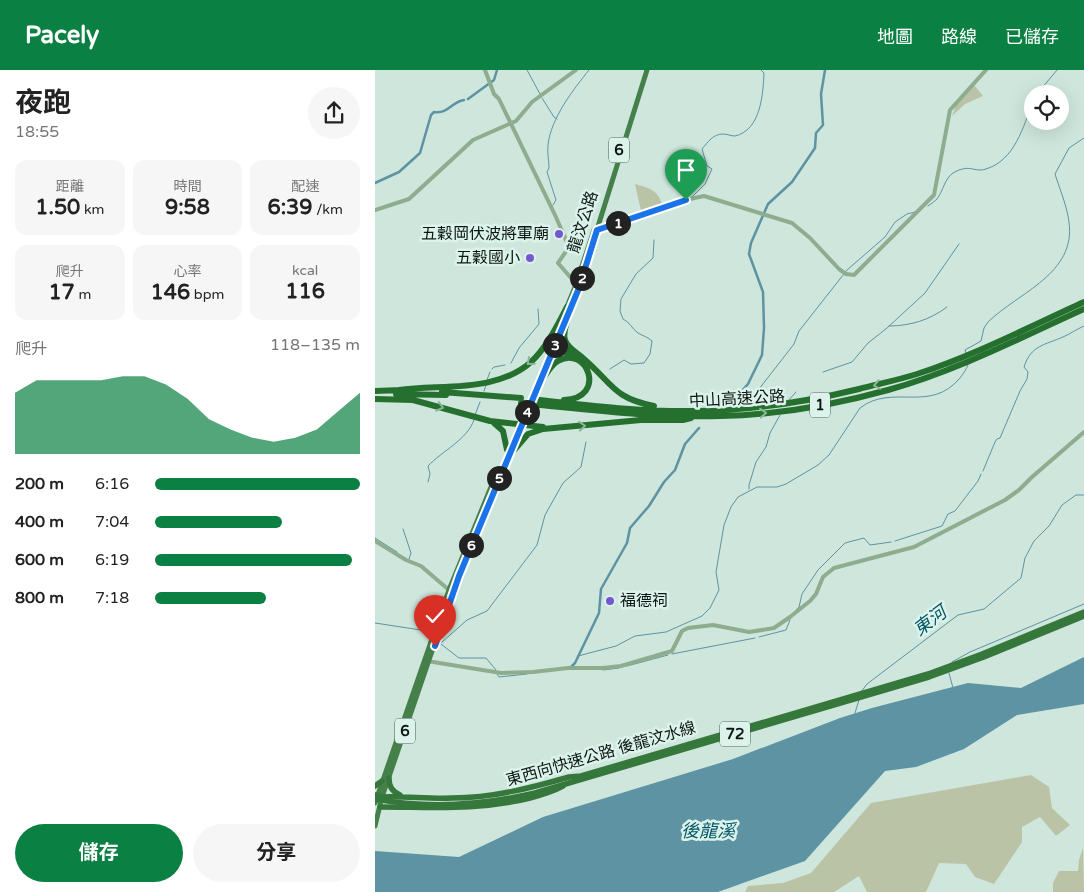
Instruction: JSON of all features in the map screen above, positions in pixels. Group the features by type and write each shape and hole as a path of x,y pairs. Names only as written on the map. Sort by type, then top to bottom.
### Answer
{"highway":[{"name":"中山高速公路","path":"540,402 675,410 739,409 792,403 887,383 956,359 1084,302"},
{"path":"570,306 569,320 564,333 566,343 623,396 635,402 675,410"},
{"path":"399,390 417,387 448,388 480,384 502,378 519,370 531,362 540,352 570,306"},
{"name":"中山高速公路","path":"375,391 399,390 469,393 634,414 722,416 777,412 841,401 889,390 955,367 1084,309"},
{"path":"552,348 564,350 584,358"},
{"path":"540,381 556,362 563,359 579,360 587,368 589,382 584,393 572,400 552,402"},
{"name":"中山高速公路","path":"375,395 441,395 521,400"},
{"path":"375,400 413,400 490,421 555,428"},
{"path":"508,453 528,434 538,430 641,420 683,420 699,416"},
{"path":"490,421 503,431 508,453"},
{"name":"東西向快速公路 後龍汶水線","path":"377,799 465,801 497,798 535,790 928,674 1084,612"},
{"name":"東西向快速公路 後龍汶水線","path":"377,799 439,805 479,803 522,796 929,677 984,657 1084,616"},
{"path":"377,799 402,796 452,798 478,796 581,776"},
{"path":"389,778 389,785 402,796"},
{"path":"375,786 382,781"},
{"path":"377,799 401,807 452,809 498,804 548,793 567,784"}],"main road":[{"name":"龍汶公路","path":"427,661 451,590 578,286 646,70"},
{"name":"龍汶公路","path":"519,425 540,381 552,348"},
{"name":"6","path":"377,799 389,778 427,661"},
{"name":"6","path":"375,826 377,799 382,781 427,661"}],"street":[{"path":"485,70 489,82 499,99 569,247 558,263 578,286"},
{"path":"375,210 409,199 473,140 516,121 532,102 576,70"},
{"path":"595,231 676,202 704,196 792,223 810,238 844,273 854,276 934,195 950,110 986,70"},
{"path":"427,661 501,673 568,668 603,668 621,666 672,651 682,631 693,626 713,625 749,632 774,628 810,601 816,594 823,577 834,568 914,547 1005,500 1019,490 1084,432"},
{"path":"375,541 406,560 421,566 451,590"},
{"path":"375,818 377,799"}],"green space":[{"path":"974,85 983,96 965,104 952,116 956,105"},
{"path":"635,184 655,192 662,204 641,211"},
{"path":"1031,775 1049,787 1052,808 1070,825 1056,836 1040,817 1022,827 1022,842 994,884 975,877 966,864 939,863 926,892 867,892 859,876 834,892 745,892 748,886 783,883 811,873 871,803"},
{"path":"1083,848 1084,892 1053,892 1053,883 1059,871 1078,871"}],"water":[{"name":"後龍溪","path":"1084,657 1084,704 1017,715 964,749 916,767 885,771 805,861 718,892 375,892 375,851 459,857 543,817 733,759 840,718 968,683 1021,688"}],"waterway":[{"path":"468,99 494,80 497,70"},
{"path":"527,70 540,94"},
{"path":"553,205 556,200 547,172 549,168 548,148 550,135 558,115 576,86 589,70"},
{"path":"692,197 705,184 712,169 707,166 702,149 716,135 735,136 744,132 755,119 763,91 764,73 761,70"},
{"path":"725,405 748,384 762,355 764,328 763,292 749,254 751,243 768,204 792,182 815,148 816,133 823,125 821,94 825,70"},
{"path":"1044,85 1057,70"},
{"path":"542,98 557,119"},
{"path":"375,183 399,172 420,153 431,115 434,112 447,110 464,100"},
{"path":"928,206 937,199 948,178 953,173 968,168 982,170 996,165 1017,142 1024,124"},
{"path":"966,354 965,350 981,341 984,328 988,322 1043,280 1055,269 1064,255 1069,240 1069,222 1055,174 1069,148 1084,138"},
{"path":"729,402 752,398 794,344 799,331 847,270 885,237 895,222 907,214 915,212"},
{"path":"610,369 624,360 631,364 644,363 650,354 652,341 636,331 623,319 620,311 621,299 636,274 653,258 654,240"},
{"path":"823,372 852,362 868,343 925,293 959,244"},
{"path":"889,326 905,325 919,321 947,307"},
{"path":"511,363 519,348 539,324 538,309"},
{"path":"983,471 995,442 1000,438 1027,379 1028,372 1024,367 1031,354 1039,347 1084,326"},
{"path":"492,369 505,365"},
{"path":"578,656 616,646 635,636 666,632 702,616 710,608 719,590 716,572 724,525 731,507 738,497 757,487 777,487 786,484 818,465 829,455 860,408 872,401 885,398 924,397 936,394 948,389 960,378 968,365"},
{"path":"487,380 490,372"},
{"path":"484,391 486,385"},
{"path":"788,401 796,392"},
{"path":"475,415 480,402"},
{"path":"749,489 756,462 766,447 770,433 780,415"},
{"path":"428,482 430,474 428,466 466,434 474,420"},
{"path":"571,667 575,663 599,613 601,589 627,543 630,528 649,506 664,482 675,470 685,444 699,428"},
{"path":"441,643 467,620 487,611 537,545 545,515 563,483 581,467 586,442"},
{"path":"895,541 942,526 948,514 955,511 978,481 981,474"},
{"name":"東河","path":"861,692 867,684 958,615 984,609 1021,578 1025,558 1034,541 1049,526 1062,505 1076,495 1084,495"},
{"path":"403,529 411,553 409,559"},
{"path":"375,538 397,552"},
{"path":"796,610 799,607 802,594 818,570 845,543 864,538 870,545 891,542"},
{"path":"952,662 970,652 1084,604"},
{"path":"759,637 786,630 790,620"},
{"path":"375,623 421,630 432,637"},
{"path":"672,654 755,638"},
{"path":"437,641 459,658 486,658 496,670"},
{"path":"627,666 668,655"},
{"path":"603,670 619,668"},
{"path":"949,673 953,688"},
{"path":"497,674 499,677 527,674"},
{"name":"東河","path":"855,713 859,700"}],"place":[{"name":"五穀岡伏波將軍廟","path":"559,234"},
{"name":"五穀國小","path":"530,258"},
{"name":"福德祠","path":"610,601"}],"route":[{"path":"435,646 453,590 579,288 597,230 686,200"}]}
